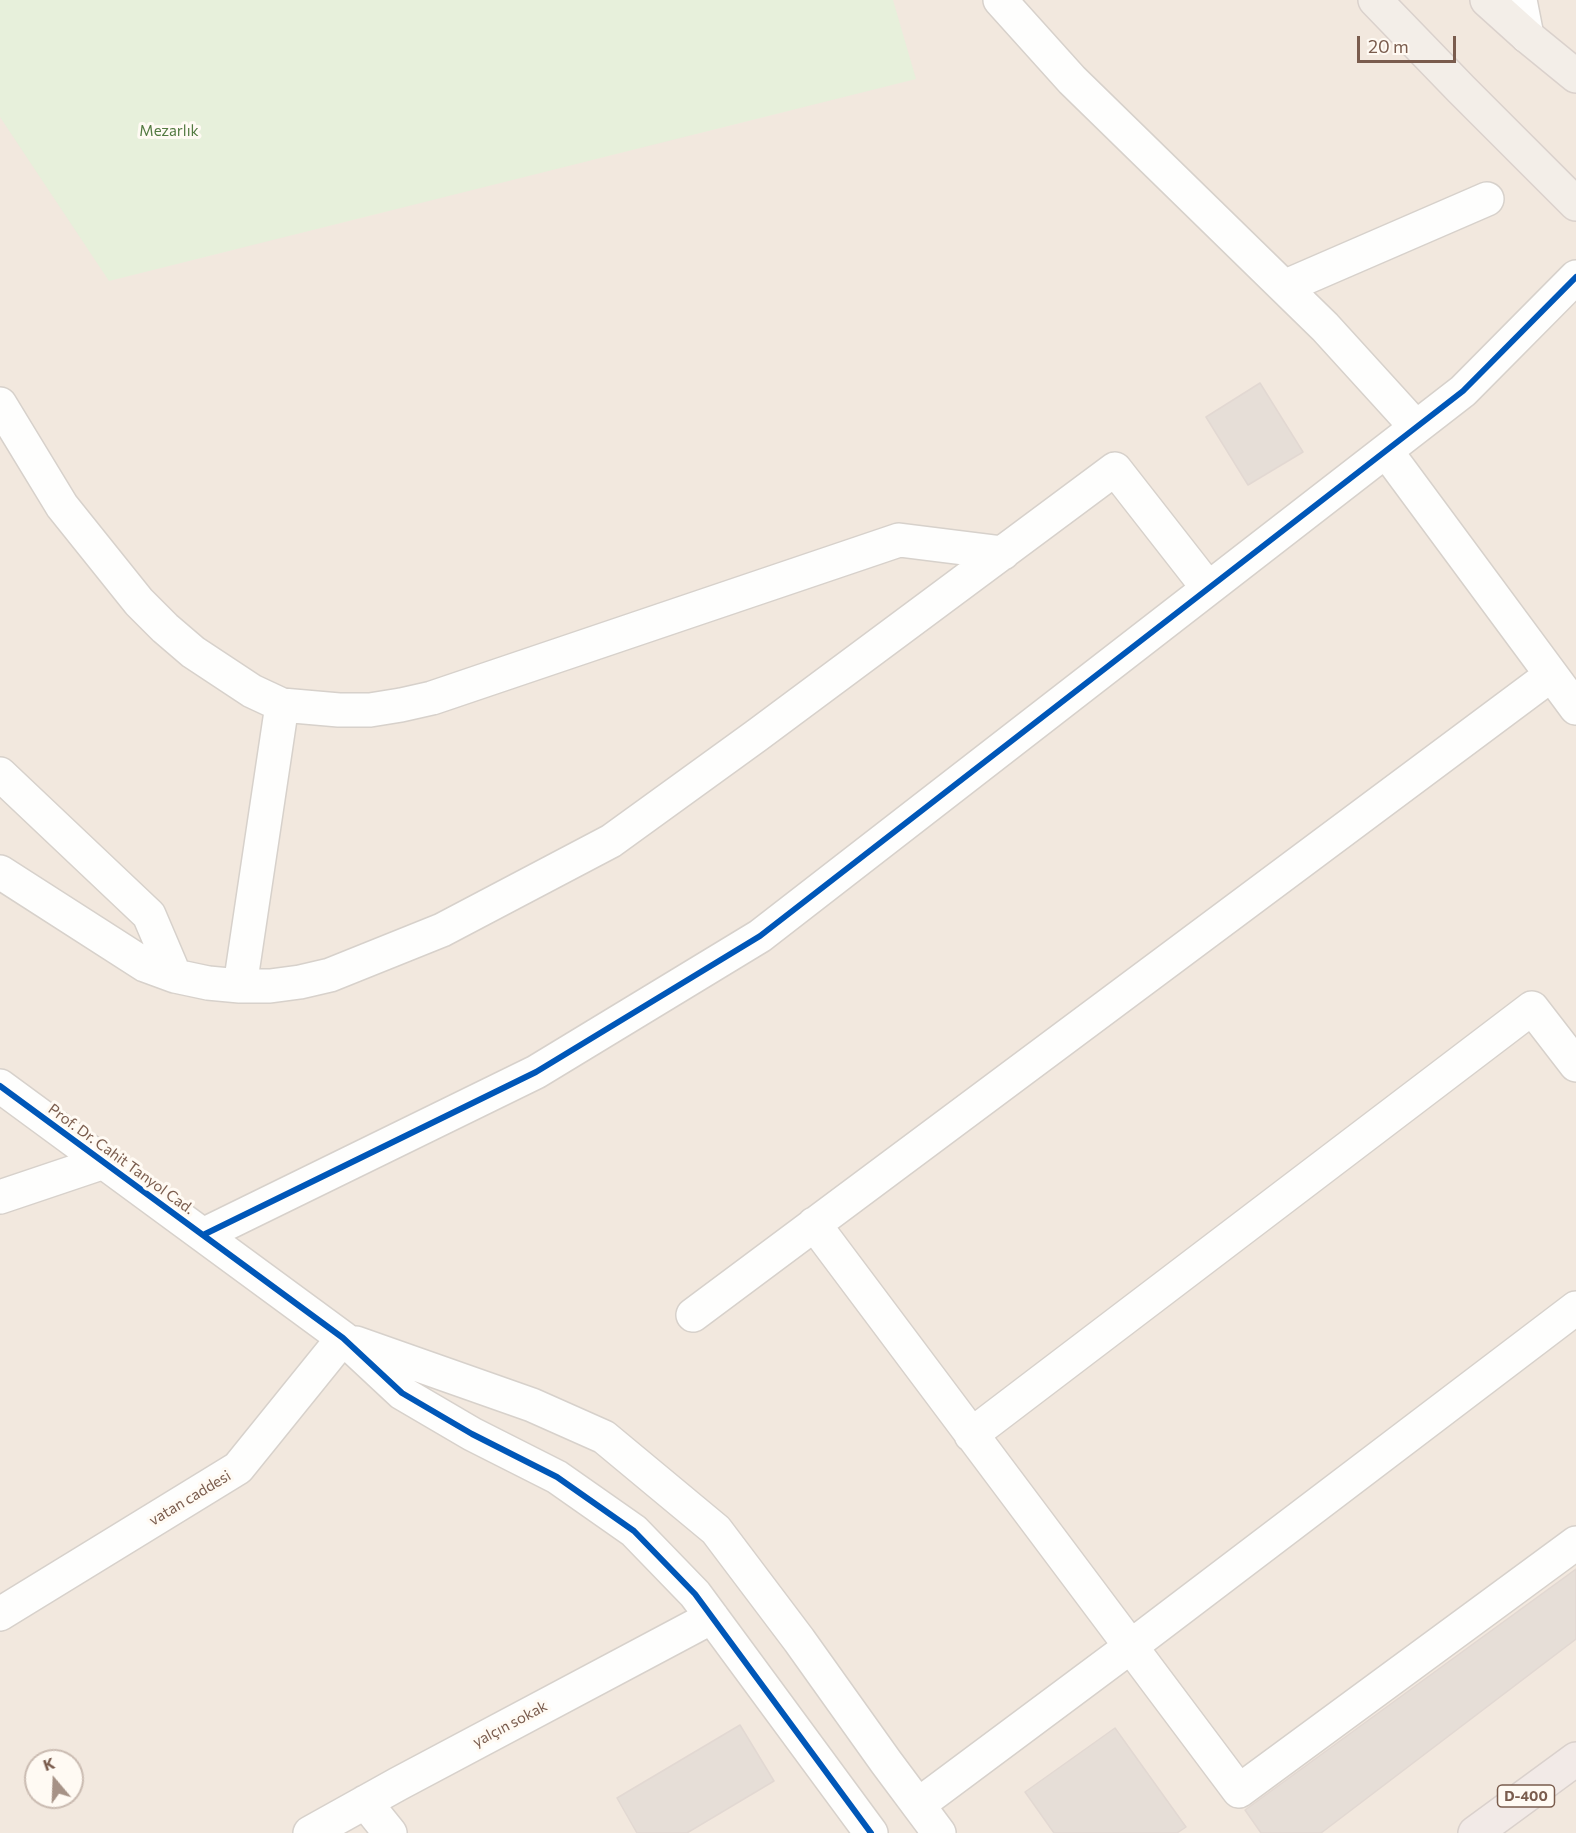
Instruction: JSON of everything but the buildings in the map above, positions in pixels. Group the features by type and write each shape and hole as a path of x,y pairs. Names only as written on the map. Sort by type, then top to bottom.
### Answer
{"highway":[{"name":"D-400","path":"1476,1833 1576,1759"}],"main road":[{"path":"1376,0 1576,204"},
{"path":"1487,0 1576,76"}],"street":[{"path":"1000,0 1072,80 1325,327 1416,427"},
{"path":"1520,0 1527,36"},
{"path":"1284,287 1487,199"},
{"path":"203,1235 536,1072 760,936 1463,391 1576,277"},
{"path":"0,404 62,506 139,602 194,652 243,685 282,705 329,710 370,710 432,698 899,540 1003,553"},
{"path":"1386,451 1576,708"},
{"path":"0,872 145,965 176,976 208,983 270,986 330,975 442,930 611,841 1115,469 1208,588"},
{"path":"693,1315 1551,675"},
{"path":"240,986 282,705"},
{"path":"0,774 149,915 176,976"},
{"path":"971,1435 1532,1008 1576,1065"},
{"name":"Prof. Dr. Cahit Tanyol Cad.","path":"0,1086 343,1338"},
{"path":"0,1197 104,1162"},
{"path":"814,1224 1239,1791 1576,1544"},
{"path":"918,1805 1576,1308"},
{"path":"343,1338 402,1394 472,1434 557,1477 634,1531 695,1594 871,1833"},
{"path":"343,1338 532,1405 604,1437 716,1530 939,1833"},
{"name":"vatan caddesi","path":"0,1614 238,1468 343,1338"},
{"name":"yalçın sokak","path":"310,1833 712,1617"},
{"path":"365,1802 390,1833"}],"shaded area":[{"path":"0,0 1576,0 1576,1833 0,1833"}],"green space":[{"name":"Mezarlık","path":"0,0 893,0 916,79 109,281 0,117"}],"cycle path":[{"path":"203,1235 536,1072 760,936 1463,391 1576,277"},
{"path":"0,1086 343,1338 402,1393 472,1434 557,1477 634,1531 695,1594 871,1833"}]}
